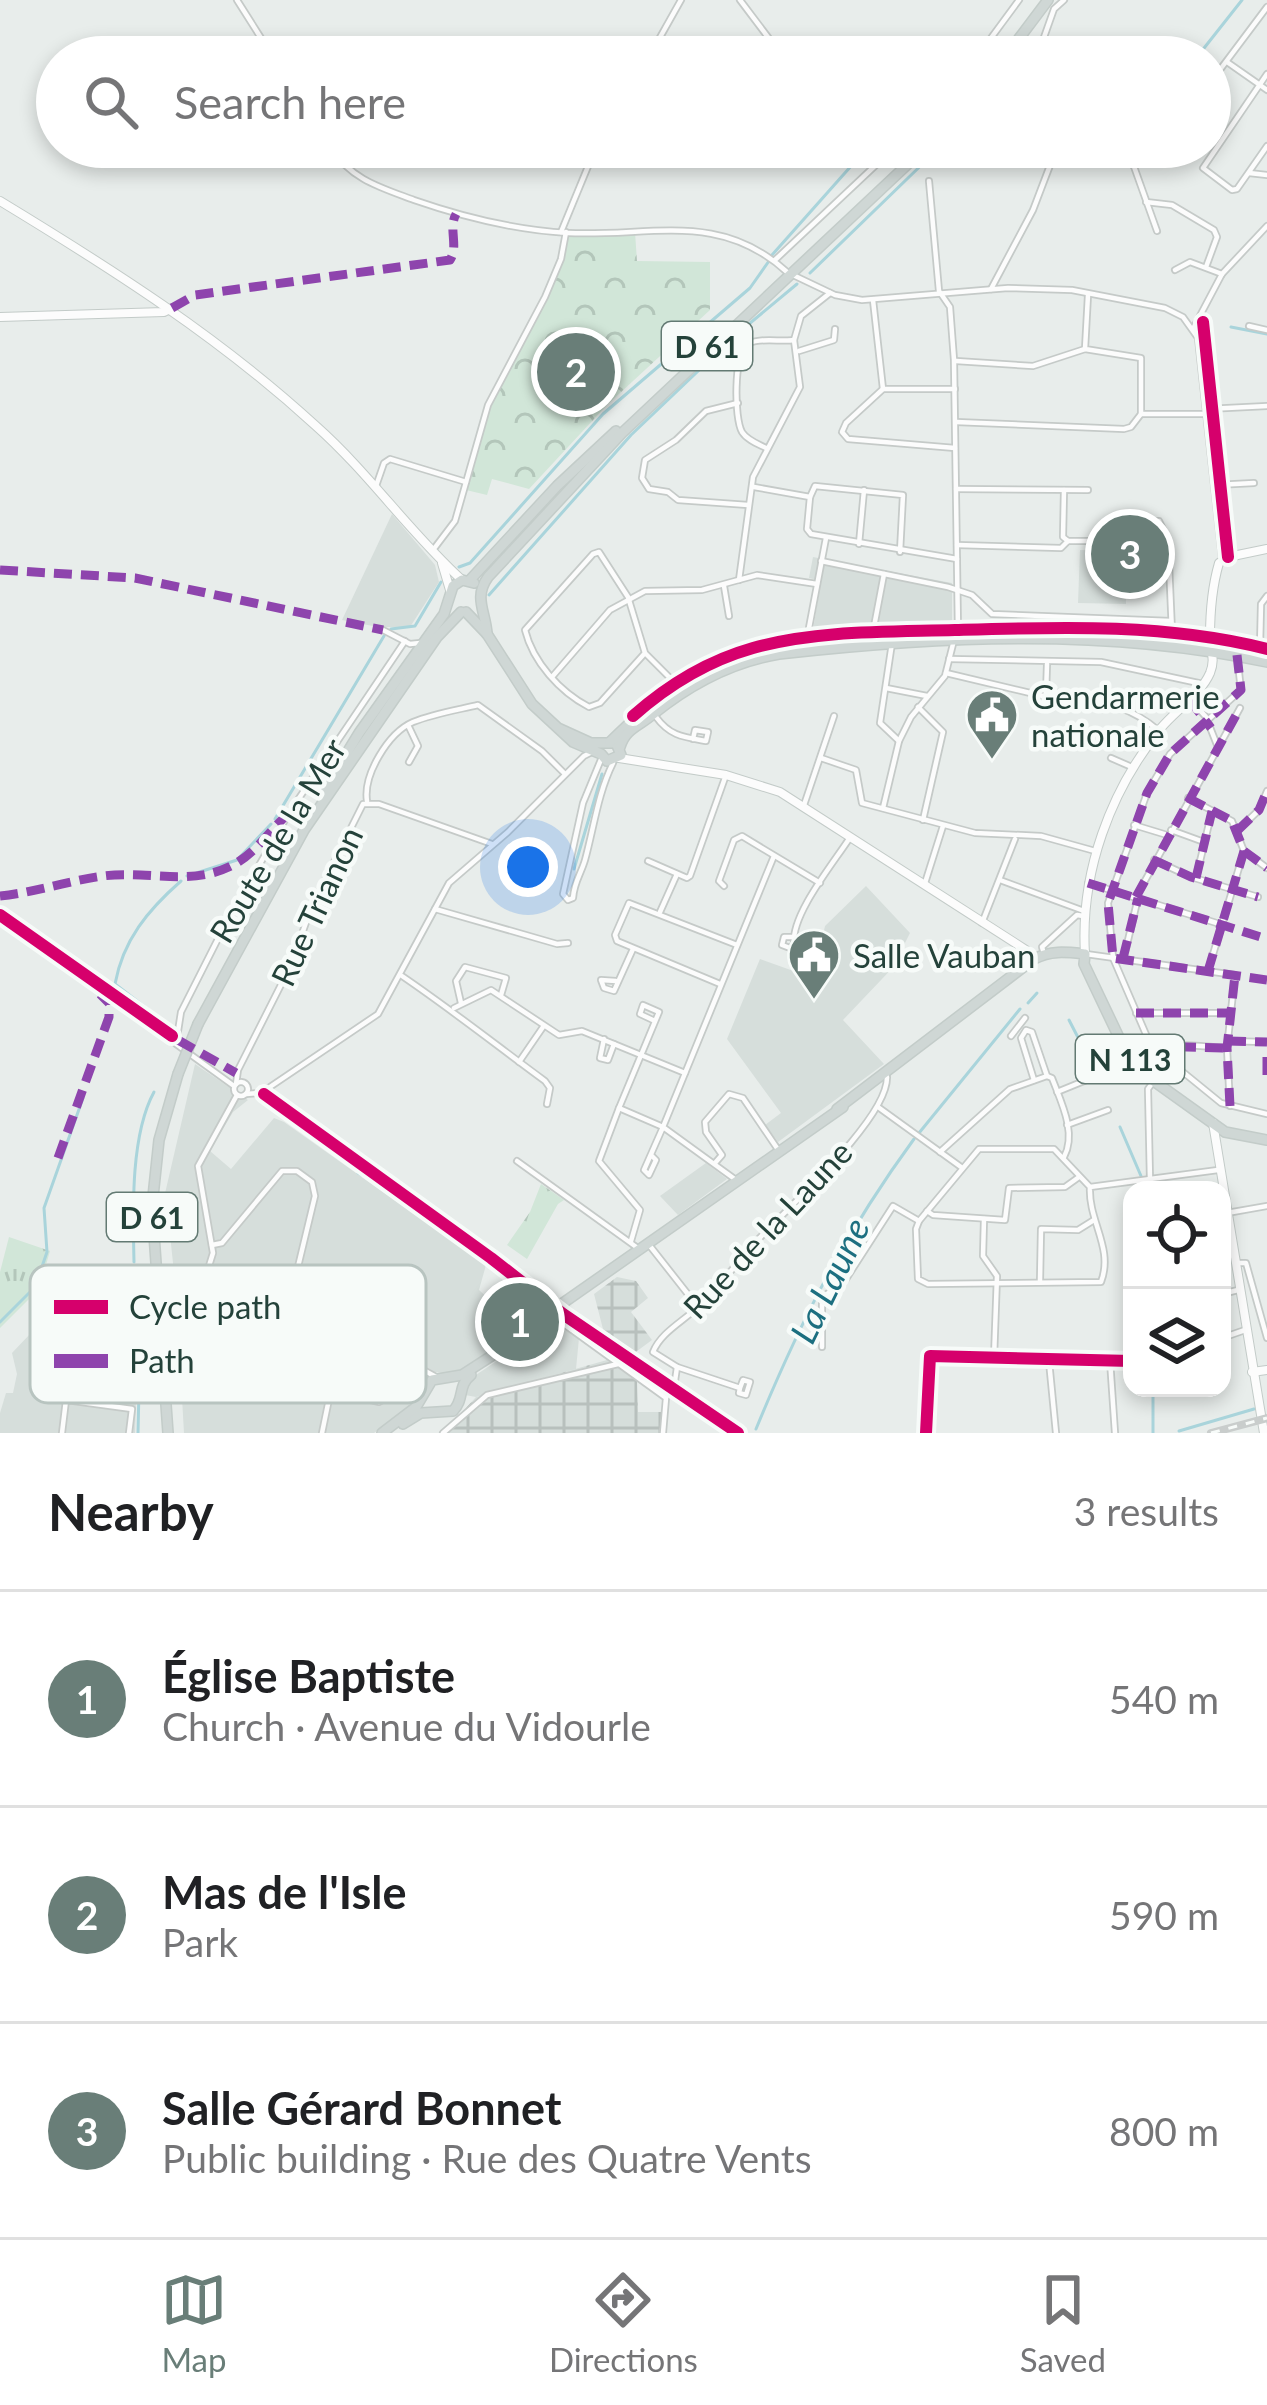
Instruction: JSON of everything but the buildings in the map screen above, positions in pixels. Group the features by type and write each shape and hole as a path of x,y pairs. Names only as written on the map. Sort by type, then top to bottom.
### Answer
{"main road":[{"path":"1019,36 1048,0"},
{"name":"D 61","path":"466,581 557,486 788,268 905,168"},
{"path":"0,201 172,308 310,420 442,562 480,591 478,605 487,634 517,686 558,728 607,752 771,788 1038,960"},
{"name":"D 61","path":"480,591 622,433 788,268"},
{"path":"0,317 172,308"},
{"path":"452,1411 465,1380 508,1346 554,1317 1038,960 1087,957 1084,913 1095,851 1159,731 1204,684 1214,658 1212,589 1222,560 1267,549"},
{"path":"442,562 450,596 487,634"},
{"name":"Route de la Mer","path":"156,1265 152,1206 159,1140 198,1024 349,749 450,596 466,581"},
{"path":"464,612 478,605"},
{"name":"Route de la Mer","path":"304,830 437,637 464,612"},
{"path":"607,752 620,730 674,683 750,649 807,639 873,632 1172,632 1264,648"},
{"path":"1172,632 1211,650 1267,662"},
{"path":"607,752 685,689 749,661 961,634"},
{"path":"541,712 591,738 620,730"},
{"path":"558,728 607,752"},
{"name":"N 113","path":"1087,957 1128,1056 1153,1082 1213,1123 1220,1134 1267,1140"},
{"path":"1220,1134 1222,1181"},
{"path":"1231,1235 1264,1431"},
{"path":"537,1325 578,1296"},
{"path":"426,1391 508,1346"},
{"path":"1252,1372 1267,1370"},
{"path":"444,1378 452,1411"},
{"path":"426,1393 452,1411"},
{"path":"387,1433 418,1403"},
{"path":"387,1433 421,1413 452,1411"}],"street":[{"path":"237,0 260,36"},
{"path":"661,36 681,0"},
{"path":"740,0 771,36"},
{"path":"992,36 1019,0"},
{"path":"1044,36 1054,9 1064,0"},
{"path":"1231,53 1267,7"},
{"path":"1231,65 1267,90"},
{"path":"1231,126 1267,74"},
{"path":"1203,168 1237,189 1267,146"},
{"path":"346,168 370,184 456,214 563,232 708,231 733,238 830,293 874,300 1036,287 1165,308 1193,327 1222,560"},
{"path":"433,550 455,521 488,405 545,297 588,168"},
{"path":"788,268 876,168"},
{"path":"991,290 1050,168"},
{"path":"1134,168 1157,231"},
{"path":"1248,173 1267,175"},
{"path":"929,181 941,294 950,307"},
{"path":"1146,202 1172,205 1214,230 1206,267"},
{"path":"1193,327 1222,274 1267,226"},
{"path":"1175,270 1186,262 1222,274"},
{"path":"883,809 899,741 918,707 946,673 961,634 950,307 956,292"},
{"path":"739,580 753,477 800,387 794,340 804,312 830,293"},
{"path":"1085,349 1088,293"},
{"path":"874,300 883,388"},
{"path":"1249,326 1267,330"},
{"path":"797,352 834,340 835,328"},
{"path":"766,448 743,433 739,357 756,340 794,340"},
{"path":"954,361 1038,366 1085,349 1141,358 1141,413 1132,427 955,422"},
{"path":"955,389 883,388 846,423 843,435 956,448"},
{"path":"738,403 706,411 646,460 642,478 649,489 668,492 679,500 748,505"},
{"path":"1141,413 1267,406"},
{"path":"376,486 390,459 466,482"},
{"path":"1216,485 1254,483"},
{"path":"900,552 903,495 812,486 807,529 811,534 900,552 957,559"},
{"path":"754,487 809,496"},
{"path":"956,488 1088,490"},
{"path":"859,544 864,490"},
{"path":"1064,490 1063,537 1068,541 1133,541 1147,533"},
{"path":"1147,533 1147,524 1155,520 1162,524 1161,534"},
{"path":"1147,533 1161,534"},
{"path":"821,561 949,587 972,595 992,614 1077,617 1172,632 1168,540 1161,534"},
{"path":"807,639 826,537"},
{"path":"957,545 1061,548 1068,541"},
{"path":"645,653 595,706 581,703 552,677 525,630 592,554 602,554 628,598 645,653 674,683"},
{"path":"552,677 610,610 645,591 724,586 757,574 817,584"},
{"path":"873,632 884,574"},
{"path":"724,586 729,616"},
{"path":"1264,648 1261,604 1267,596"},
{"path":"383,630 408,642 425,640"},
{"path":"408,642 411,659"},
{"name":"Route de la Mer","path":"242,1087 176,1044 177,1023 218,937 289,813 408,642"},
{"path":"892,643 880,723 899,741"},
{"path":"1113,958 1108,903 1134,824 1170,754 1241,690 1237,655"},
{"path":"949,659 1101,662 1204,684"},
{"path":"1046,694 1047,662"},
{"path":"946,673 1118,704 1159,731"},
{"path":"886,688 927,696"},
{"path":"1189,699 1206,717 1217,745"},
{"path":"367,801 365,792 378,757 407,725 480,705 565,773"},
{"path":"918,707 943,732 923,820"},
{"path":"1123,958 1137,897 1154,860 1240,708"},
{"path":"653,714 668,733 693,739"},
{"path":"804,805 834,716"},
{"path":"407,725 418,746 409,762"},
{"path":"536,758 542,751"},
{"path":"607,752 572,898 564,899 578,824 607,752"},
{"path":"209,1265 212,1245 198,1166 242,1087 263,1091 378,1014 449,883 565,773 607,752"},
{"path":"820,758 852,767 860,801 883,809 985,835 1042,836 1095,851"},
{"path":"1111,758 1135,769"},
{"path":"648,861 691,876 726,775"},
{"path":"1237,832 1259,811 1267,791"},
{"path":"1188,798 1232,821 1244,851 1267,868"},
{"name":"Rue Trianon","path":"242,1087 241,1068 290,967 312,906 367,801 492,844"},
{"path":"1196,878 1212,811"},
{"path":"1259,811 1267,816"},
{"path":"1134,824 1204,842"},
{"path":"923,886 944,826"},
{"path":"724,886 719,881 737,836 820,883"},
{"path":"982,923 1015,836"},
{"path":"793,937 849,839"},
{"path":"1208,971 1244,851"},
{"path":"651,1155 774,856"},
{"path":"1154,860 1258,897"},
{"path":"660,912 677,874"},
{"path":"1000,880 1084,913"},
{"path":"1088,883 1221,925"},
{"path":"721,985 615,937 629,903 737,945"},
{"path":"435,909 568,944"},
{"path":"1038,960 1042,947 1084,913"},
{"path":"596,969 602,978 616,981 633,948"},
{"path":"1087,957 1234,975 1227,1045 1230,1106"},
{"name":"N 113","path":"1113,958 1151,1046 1230,1106 1267,1114"},
{"path":"461,1003 456,981 465,967 506,978 501,995"},
{"path":"401,976 454,1008 484,1038 548,1084 547,1104"},
{"path":"454,1008 487,991 501,995 559,1035 582,1030 685,1072"},
{"path":"655,1021 640,1014 642,1008 670,1017"},
{"path":"633,1238 638,1207 598,1160 658,1012"},
{"path":"1136,1012 1229,1013"},
{"path":"1021,1036 1011,1033 1025,1018"},
{"path":"519,1062 544,1025"},
{"path":"1021,1036 1025,1030 1032,1032 1047,1076"},
{"path":"1021,1036 1034,1080"},
{"path":"604,1040 600,1058 608,1060 614,1044"},
{"path":"1128,1056 1151,1046 1264,1042"},
{"path":"1058,1092 1112,1070"},
{"name":"Rue de la Laune","path":"677,1367 653,1352 657,1342 698,1307 842,1153 878,1107 887,1088 885,1075"},
{"path":"944,1152 1003,1094 1047,1076 1058,1092 1067,1125 1070,1145 1064,1157"},
{"path":"1150,1180 1148,1089 1153,1082"},
{"path":"715,1163 722,1155 706,1132 705,1122 729,1094 742,1098 779,1150"},
{"path":"878,1107 962,1168"},
{"path":"619,1108 663,1127 736,1181"},
{"path":"1067,1125 1108,1110"},
{"path":"1070,1145 1058,1150 986,1147 975,1152 919,1221 916,1270 922,1283 1102,1281 1105,1242 1089,1210 1090,1187"},
{"path":"1058,1150 1090,1187 1220,1170"},
{"path":"517,1161 633,1238 698,1307"},
{"path":"212,1245 222,1243 282,1171 297,1171 312,1182 315,1196 298,1265"},
{"path":"927,1211 1005,1220 1009,1188 1065,1187 1079,1177"},
{"path":"822,1347 822,1298 846,1280 893,1206 919,1221"},
{"path":"1231,1212 1267,1206"},
{"path":"984,1219 982,1256 997,1276 994,1358"},
{"path":"1040,1281 1041,1229 1078,1230 1094,1220"},
{"path":"1236,1262 1246,1263 1267,1339"},
{"path":"1231,1292 1267,1284"},
{"path":"554,1317 666,1398 663,1433"},
{"path":"1231,1335 1246,1330"},
{"path":"926,1433 930,1356 1123,1361"},
{"path":"1049,1359 1056,1433"},
{"path":"1111,1360 1115,1433"},
{"path":"452,1411 494,1393 618,1364"},
{"path":"675,1381 677,1367 740,1388"},
{"path":"426,1372 444,1378"},
{"path":"62,1433 66,1403"},
{"path":"91,1403 132,1408 129,1433"},
{"path":"322,1433 328,1403"}],"shaded area":[{"path":"392,514 435,565 439,582 410,627 342,620"},
{"path":"1080,550 1123,551 1123,559 1138,559 1138,594 1126,594 1126,604 1078,603"},
{"path":"813,557 952,583 952,625 817,634 813,630 821,581 809,578"},
{"path":"866,886 910,933 901,959 843,1020 884,1064 778,1142 765,1125 781,1113 727,1039 760,959 813,978 825,926"},
{"path":"195,1064 248,1100 233,1112 210,1151 231,1169 274,1118 284,1122 486,1265 479,1290 521,1328 456,1375 436,1372 426,1381 426,1265 173,1265 163,1202"},
{"path":"706,1163 727,1179 678,1215 660,1196"},
{"path":"617,1277 636,1281 648,1298 631,1312 652,1340 629,1357 601,1337 604,1333 594,1294"},
{"path":"553,1323 579,1338 576,1369 476,1397 465,1395 464,1386 473,1377"},
{"path":"30,1334 30,1403 136,1403 135,1433 0,1433 0,1413 6,1393 13,1393 17,1374 12,1353"},
{"path":"607,1360 637,1381 638,1412 663,1412 659,1433 443,1433 476,1397"},
{"path":"182,1403 415,1403 374,1433 184,1433"}],"green space":[{"path":"635,232 637,261 710,262 710,310 607,405 529,489 492,479 487,495 466,490 492,402 548,296 568,236"},
{"path":"541,1184 564,1200 527,1259 507,1245 530,1212"},
{"path":"9,1237 50,1251 46,1265 30,1265 30,1298 0,1328 0,1272"}],"waterway":[{"path":"1214,36 1242,0"},
{"path":"772,255 849,168"},
{"path":"810,273 918,168"},
{"path":"459,567 470,563 603,414 750,288 769,261"},
{"path":"489,595 631,435 797,284"},
{"path":"1231,327 1267,334"},
{"path":"391,629 415,626 441,582"},
{"path":"275,819 384,636"},
{"path":"574,869 602,774"},
{"path":"187,876 237,860 271,824"},
{"path":"171,1027 115,984 124,953 139,927 181,881"},
{"name":"La Laune","path":"1028,1003 1037,993"},
{"path":"111,1002 114,998"},
{"name":"La Laune","path":"919,1133 1020,1009"},
{"path":"1069,1020 1086,1053"},
{"path":"1089,1057 1097,1072"},
{"path":"134,1262 137,1152 154,1092"},
{"path":"43,1265 47,1252 44,1208 83,1098"},
{"path":"1120,1127 1141,1176"},
{"name":"La Laune","path":"756,1429 826,1279 914,1139"},
{"path":"358,1173 487,1263"},
{"path":"491,1265 497,1270"},
{"path":"0,1322 30,1292"},
{"path":"674,1396 707,1418"},
{"path":"1153,1397 1153,1433"},
{"path":"138,1433 139,1403"},
{"path":"1179,1431 1254,1409"}],"railway":[{"path":"1211,1433 1267,1418"}],"marked path":[{"path":"172,308 195,295 450,260 456,214"},
{"path":"0,570 135,578 383,630"},
{"path":"1237,655 1241,690 1170,754 1147,793 1108,903 1113,958 1267,980"},
{"path":"1189,699 1211,728"},
{"path":"1136,897 1240,708"},
{"path":"1237,831 1259,810 1267,791"},
{"path":"1188,798 1232,821 1244,851"},
{"path":"1196,878 1212,811"},
{"path":"0,896 103,876 185,877 217,872 249,854 289,813"},
{"path":"1244,851 1267,868"},
{"path":"1208,971 1244,851"},
{"path":"1154,860 1191,877 1258,897"},
{"path":"1088,883 1267,939"},
{"path":"1123,958 1138,898"},
{"path":"1230,1106 1227,1048 1235,975"},
{"path":"58,1158 109,1017 109,1003 100,994"},
{"path":"1136,1013 1229,1013"},
{"path":"178,1040 236,1073"},
{"path":"1228,1041 1267,1042"},
{"path":"1151,1046 1227,1048"},
{"path":"1267,1057 1267,1077"}],"cycle path":[{"path":"1203,322 1228,557"},
{"path":"633,716 674,684 720,660 777,642 827,635 1112,629 1190,635 1267,649"},
{"path":"0,915 172,1036"},
{"path":"264,1094 563,1314 738,1433"},
{"path":"926,1433 930,1356 1123,1361"}],"place":[{"name":"Mas de l'Isle","path":"576,372"},
{"name":"Salle Gérard Bonnet","path":"1130,554"},
{"name":"Gendarmerie nationale","path":"992,761"},
{"name":"Salle Vauban","path":"814,1001"},
{"name":"Église Baptiste","path":"520,1322"}]}
